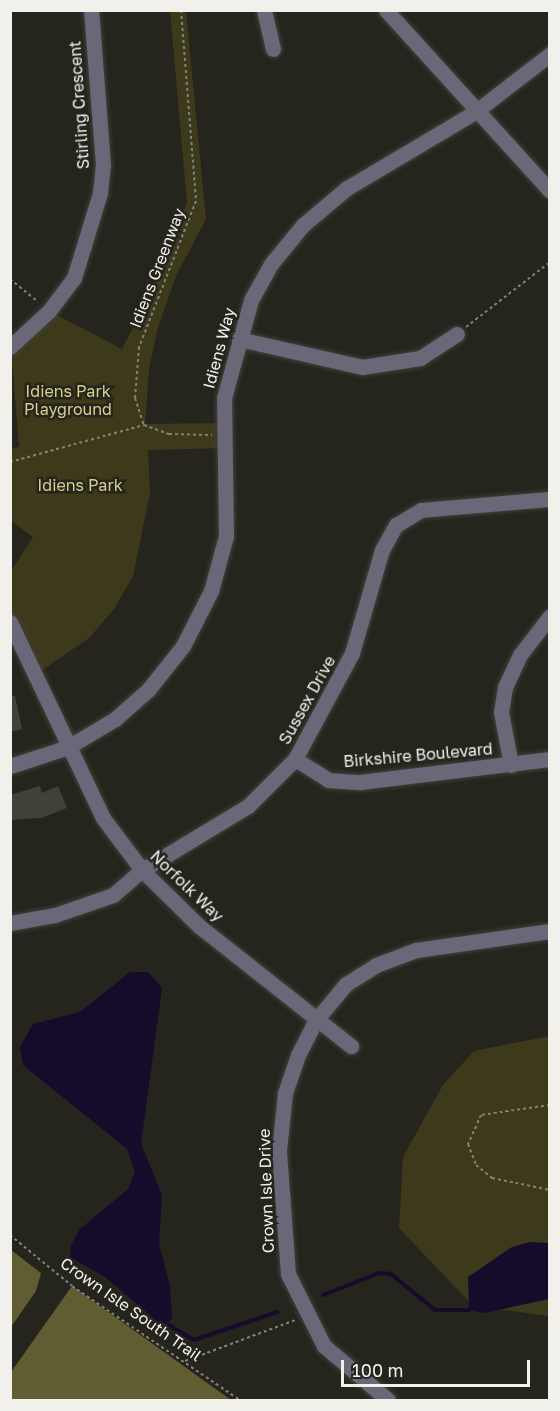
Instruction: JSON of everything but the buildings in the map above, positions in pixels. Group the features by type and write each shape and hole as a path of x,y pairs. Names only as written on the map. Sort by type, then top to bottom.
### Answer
{"street":[{"name":"Stirling Crescent","path":"10,347 50,311 74,278 100,194 103,165 91,10"},
{"path":"264,10 273,49"},
{"path":"386,10 475,112 549,191"},
{"name":"Idiens Way","path":"10,766 68,747 115,719 148,690 183,646 211,591 226,536 224,398 251,300 271,264 303,225 347,188 475,112 549,54"},
{"path":"239,339 362,367 420,358 457,334"},
{"name":"Sussex Drive","path":"10,923 56,915 112,895 142,870 194,837 224,824 295,759 352,653 382,550 396,525 421,510 549,499"},
{"path":"511,765 501,712 505,687 520,655 549,616"},
{"name":"Norfolk Way","path":"10,622 30,656 68,747 103,818 142,870 199,927 316,1020"},
{"name":"Birkshire Boulevard","path":"295,759 328,780 360,782 549,759"},
{"name":"Crown Isle Drive","path":"388,1401 324,1346 288,1274 282,1236 279,1152 285,1093 316,1020 346,984 386,961 465,940 549,931"},
{"path":"316,1020 351,1046"}],"path":[{"name":"Idiens Greenway","path":"144,425 135,398 139,347 196,201 181,10"},
{"path":"457,334 549,262"},
{"path":"10,279 50,311"},
{"path":"10,462 144,425 169,434 225,435"},
{"path":"549,1105 481,1115 468,1144 476,1165 492,1178 549,1190"},
{"name":"Crown Isle South Trail","path":"10,1235 72,1286 185,1361 240,1401"},
{"path":"185,1361 306,1314"}],"green space":[{"name":"Idiens Park","path":"170,11 186,11 206,219 176,276 158,327 149,369 145,424 224,423 225,448 148,450 150,493 133,576 114,609 89,638 38,673 11,622 11,571 33,537 11,521 11,448 19,447 11,347 49,311 122,349 144,306 187,203"},
{"path":"549,1036 549,1316 473,1306 399,1228 403,1157 443,1085 474,1051"}],"shaded area":[{"path":"130,972 148,972 162,988 141,1144 162,1195 159,1244 170,1286 172,1319 163,1326 105,1277 70,1257 71,1245 80,1229 128,1189 135,1172 127,1149 23,1065 20,1047 33,1024 80,1012"},
{"path":"530,1242 549,1243 549,1299 484,1313 469,1310 468,1277 512,1247"},
{"path":"11,1250 41,1273 36,1291 11,1327"},
{"path":"72,1286 231,1400 11,1400 11,1372"}],"waterway":[{"path":"323,1295 379,1273 391,1274 435,1310 469,1310"},
{"path":"169,1325 194,1340 277,1312"}],"park label":[{"name":"Idiens Park Playground","path":"68,400"}]}
